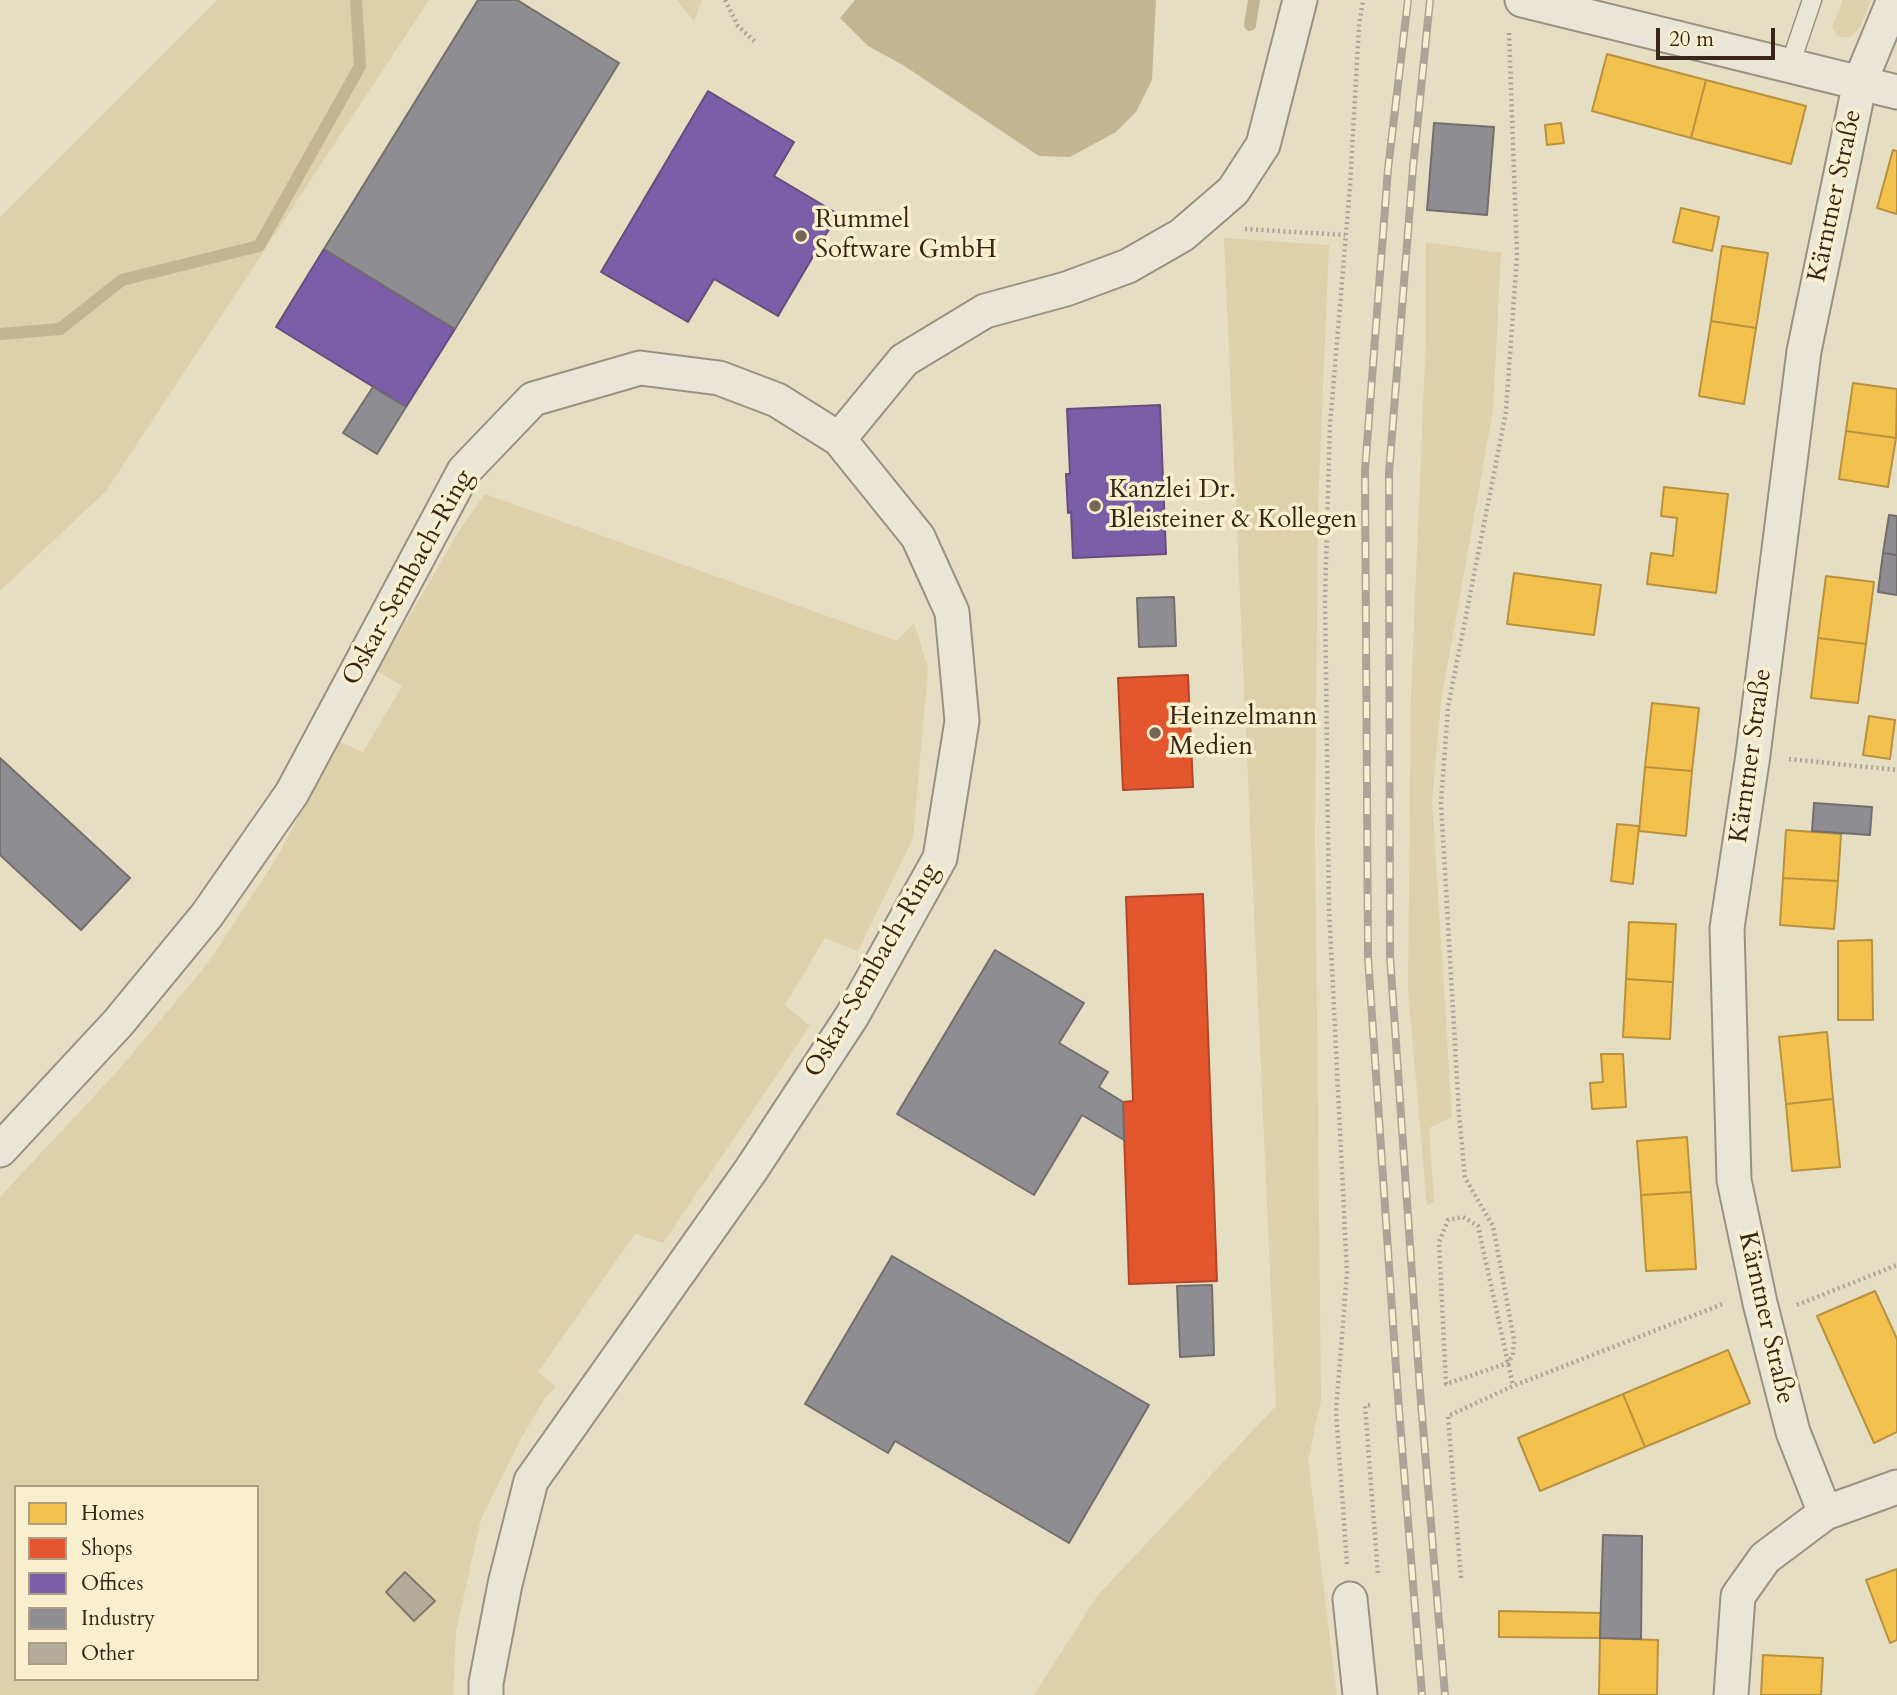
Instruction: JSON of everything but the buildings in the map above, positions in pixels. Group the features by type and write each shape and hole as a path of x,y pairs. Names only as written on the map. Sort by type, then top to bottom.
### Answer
{"street":[{"path":"839,439 904,360 985,311 1066,289 1128,267 1194,226 1233,191 1263,145 1300,0"},
{"name":"Kärntner Straße","path":"1825,1513 1793,1432 1760,1304 1734,1180 1727,928 1753,755 1804,351 1860,82 1894,0"},
{"path":"1515,12 1790,65 1897,92"},
{"name":"Oskar-Sembach-Ring","path":"0,1150 118,1023 207,915 292,793 464,471 533,399 640,368 719,378 777,400 839,439 918,537 952,612 962,721 940,858 845,1027 751,1170 531,1481 505,1584 486,1695"},
{"path":"1731,1695 1738,1596 1765,1558 1825,1513 1897,1487"},
{"path":"1360,1695 1364,1593"}],"lane":[{"path":"1790,65 1812,0"}],"path":[{"path":"725,0 738,26 755,42"},
{"path":"1363,0 1330,425 1325,611 1329,907 1347,1273 1336,1411 1364,1593"},
{"path":"1513,1386 1508,1363 1478,1226 1463,1217 1448,1220 1439,1242 1446,1384 1508,1363 1513,1355 1514,1340 1493,1226 1465,1178 1441,803 1448,707 1506,412 1517,255 1515,12"},
{"path":"1194,226 1345,235"},
{"path":"1753,755 1897,770"},
{"path":"1461,1578 1448,1416 1513,1386 1760,1304 1897,1265"},
{"path":"1364,1593 1365,1406 1370,1405"}],"shaded area":[{"path":"217,0 429,0 106,491 0,591 0,217"},
{"path":"677,0 702,0 694,21"},
{"path":"855,0 1156,0 1152,80 1136,112 1116,132 1070,157 1039,156 903,65 868,46 840,18"},
{"path":"1843,0 1871,0 1860,27 1850,38 1837,36 1832,27"},
{"path":"1224,238 1329,245 1318,507 1315,834 1321,1400 1308,1461 1337,1695 1034,1695 1097,1596 1276,1406"},
{"path":"1426,242 1501,253 1493,410 1441,702 1432,800 1452,1117 1429,1128 1434,1201 1427,1206 1408,989 1411,695 1426,337"},
{"path":"485,494 897,641 914,623 928,668 913,838 858,951 825,938 785,1005 810,1026 663,1243 635,1234 538,1372 556,1387 545,1398 519,1442 481,1519 456,1631 453,1695 0,1695 0,1197 122,1066 208,963 276,859 338,741 363,752 402,686 377,671 461,528"}],"waterway":[{"path":"0,334 60,329 122,280 259,246 360,66 356,0"},
{"path":"1250,25 1254,0"}],"railway":[{"path":"1408,0 1388,169 1365,470 1368,957 1398,1397 1422,1695"},
{"path":"1430,0 1413,168 1389,473 1390,956 1420,1390 1445,1695"}],"place":[{"name":"Rummel Software GmbH","path":"801,236"},
{"name":"Kanzlei Dr. Bleisteiner & Kollegen","path":"1095,506"},
{"name":"Heinzelmann Medien","path":"1155,733"}]}
